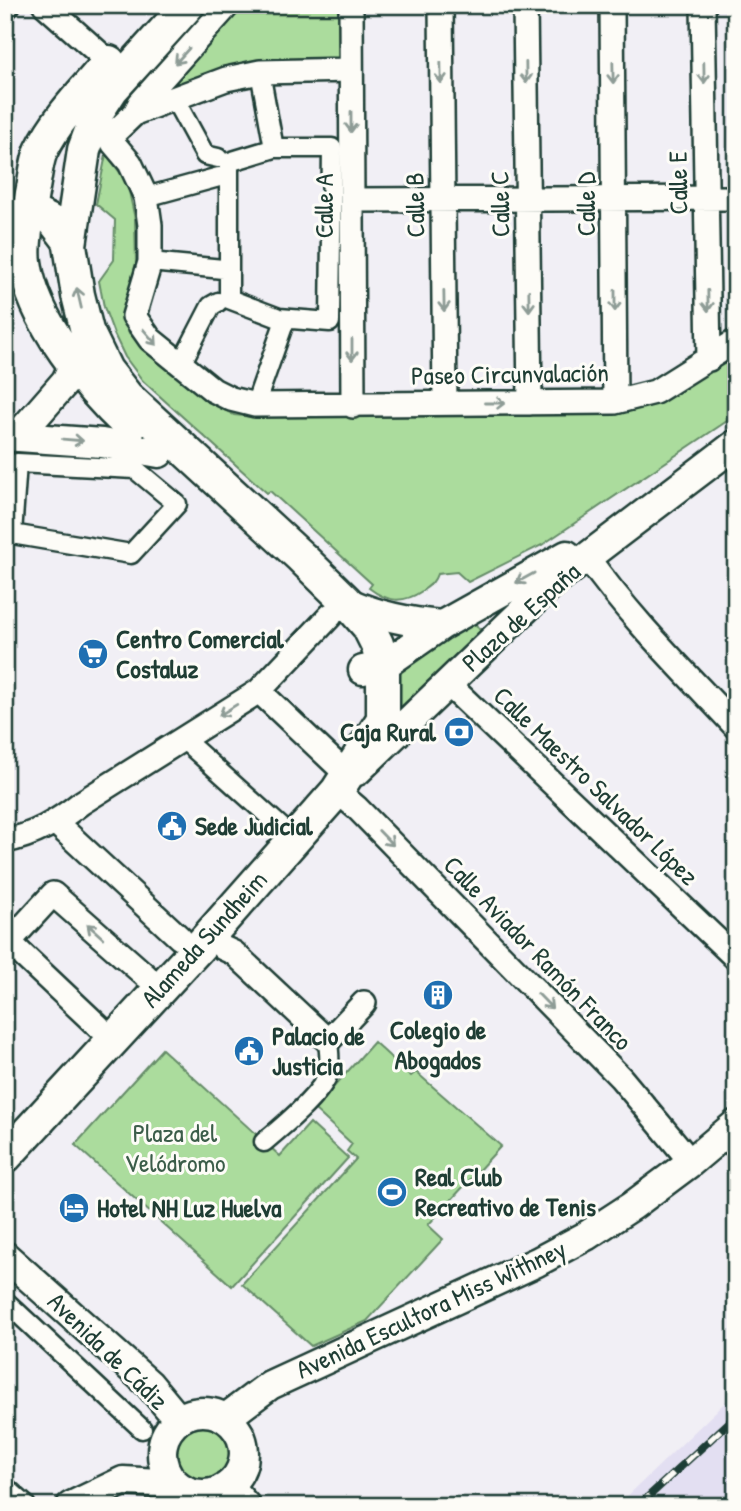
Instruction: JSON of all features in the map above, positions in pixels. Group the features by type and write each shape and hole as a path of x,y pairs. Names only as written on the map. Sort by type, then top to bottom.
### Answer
{"main road":[{"path":"161,5 63,118 41,152 13,211 24,262 35,298 73,367 104,402 278,562 339,608"},
{"path":"188,5 112,89 99,109 83,150 70,245 78,295 88,331 106,370 127,397 339,608"},
{"name":"Alameda Sundheim","path":"5,1157 198,948 337,778 368,702 373,668 356,648 345,629 339,608"},
{"name":"Alameda Sundheim","path":"5,1129 281,827 337,778"}],"street":[{"path":"5,12 11,5"},
{"path":"45,5 109,62"},
{"path":"223,269 150,262 150,225 146,197 130,163 113,143 113,134 135,113 140,103 228,5"},
{"name":"Calle A","path":"351,5 353,406"},
{"name":"Calle B","path":"441,5 445,403"},
{"name":"Calle C","path":"525,5 530,403"},
{"name":"Calle D","path":"612,5 615,402"},
{"name":"Calle E","path":"703,5 709,359"},
{"path":"135,113 226,79 260,72 351,70"},
{"path":"260,72 274,143"},
{"path":"175,100 205,155 218,158 274,143 334,139"},
{"path":"275,148 332,148 332,326 279,318 229,299 229,162 275,148"},
{"path":"218,158 223,224 223,269 218,302"},
{"path":"146,197 219,177"},
{"path":"352,200 736,198"},
{"path":"13,211 50,219 70,245"},
{"name":"Paseo Circunvalación","path":"150,262 134,316 150,339 213,390 231,399 255,405 615,402 655,392 736,341"},
{"path":"181,364 211,306 218,302"},
{"path":"218,302 283,326 332,326"},
{"path":"255,405 283,326"},
{"path":"13,445 135,469 177,504 131,554 12,534 13,445 56,393 73,367 88,331"},
{"path":"13,445 103,443 159,453"},
{"path":"732,455 587,557 600,576 736,727"},
{"name":"Plaza de España","path":"373,668 442,625 568,554 587,557"},
{"name":"Plaza de España","path":"337,778 449,684 549,586 587,557"},
{"path":"5,841 23,837 56,823 81,803 259,691 339,608"},
{"name":"Plaza de España","path":"339,608 403,621 442,625"},
{"name":"Calle Maestro Salvador López","path":"449,684 736,958"},
{"name":"Calle Aviador Ramón Franco","path":"259,691 337,778 357,808 621,1078 691,1162"},
{"path":"183,738 281,827"},
{"path":"56,823 180,938"},
{"path":"99,1027 9,943 53,894 146,976"},
{"path":"223,948 234,953 328,1041 329,1072 325,1080 290,1121 264,1142"},
{"path":"328,1041 364,1003"},
{"name":"Avenida Escultora Miss Withney","path":"226,1418 270,1385 537,1262 586,1236 691,1162 736,1124"},
{"name":"Avenida de Cádiz","path":"5,1256 149,1384 161,1430"},
{"path":"5,1301 161,1430 163,1466 179,1487"},
{"path":"71,1506 123,1481 159,1482 191,1492 217,1492 237,1496 237,1476 245,1451 242,1438 236,1427 226,1418 213,1412 199,1411 161,1430 123,1481"},
{"path":"5,1490 23,1506"}],"shaded area":[{"path":"736,1392 736,1506 617,1506"}],"green space":[{"path":"235,5 345,5 345,64 159,99"},
{"path":"106,154 127,182 135,219 136,265 123,316 128,332 217,406 234,415 445,416 621,412 666,396 736,355 736,415 542,545 468,582 457,572 437,574 435,580 415,595 389,599 369,588 372,584 143,381 125,357 104,307 99,281 114,260 115,220 96,204"},
{"path":"472,619 484,636 393,724 399,676 404,667"},
{"name":"Real Club Recreativo de Tenis","path":"374,1042 411,1076 416,1072 501,1146 428,1225 443,1239 367,1321 311,1346 242,1284 356,1159 347,1151 352,1144 314,1109"},
{"name":"Plaza del Velódromo","path":"162,1049 280,1156 310,1123 348,1158 232,1286 75,1145"},
{"path":"203,1424 214,1426 223,1432 229,1441 229,1463 223,1472 214,1478 203,1480 192,1478 183,1472 177,1463 175,1452 177,1441 183,1432 192,1426"}],"railway":[{"path":"638,1506 736,1416"}],"place":[{"name":"Centro Comercial Costaluz","path":"93,654"},
{"name":"Caja Rural","path":"459,732"},
{"name":"Sede Judicial","path":"172,826"},
{"name":"Colegio de Abogados","path":"438,995"},
{"name":"Palacio de Justicia","path":"249,1051"},
{"name":"Real Club Recreativo de Tenis","path":"392,1192"},
{"name":"Hotel NH Luz Huelva","path":"74,1208"}]}
